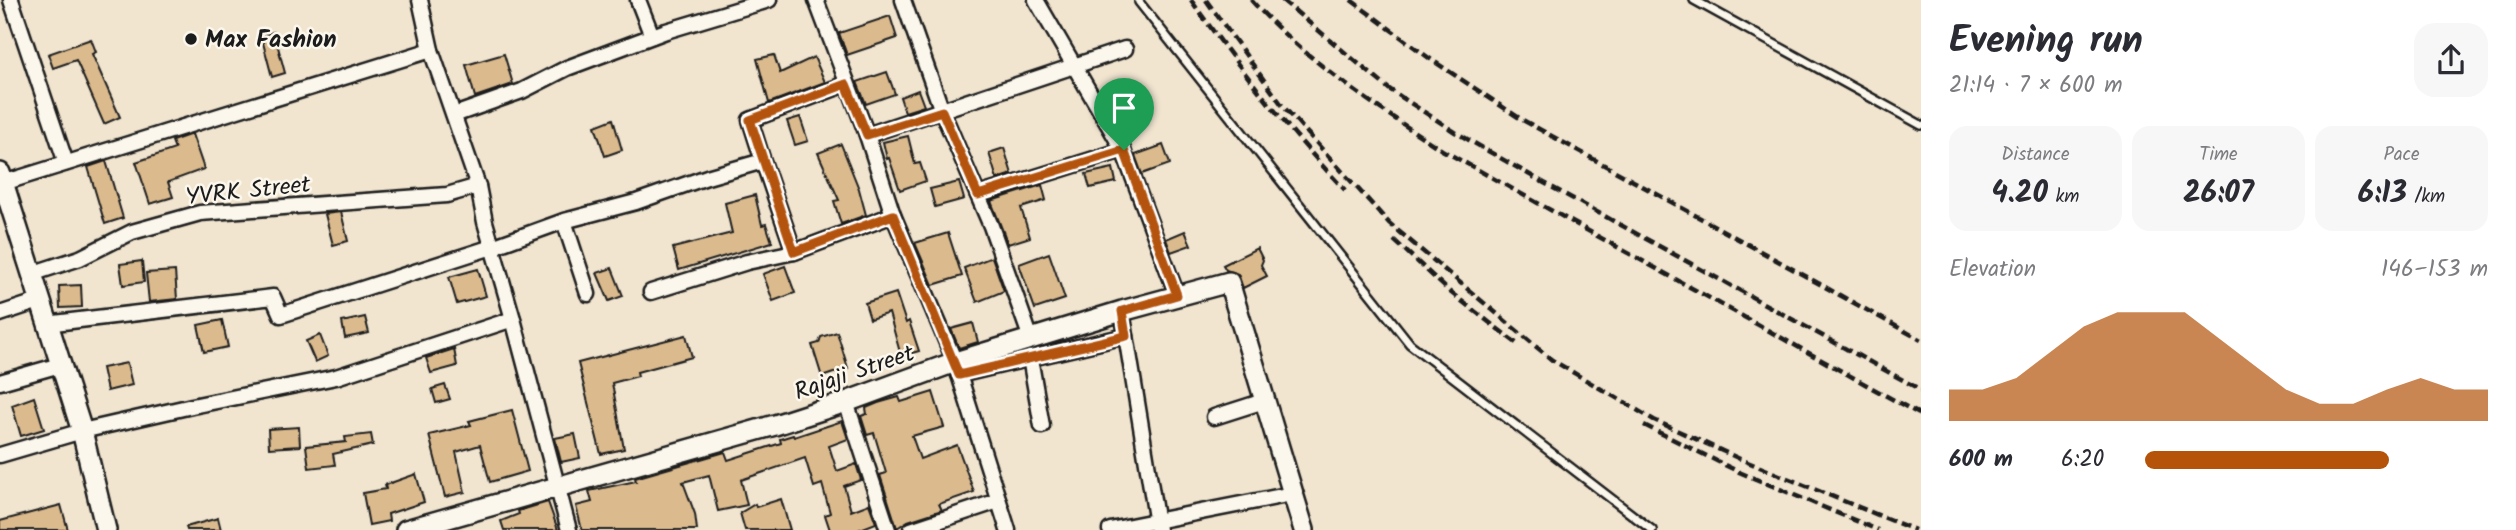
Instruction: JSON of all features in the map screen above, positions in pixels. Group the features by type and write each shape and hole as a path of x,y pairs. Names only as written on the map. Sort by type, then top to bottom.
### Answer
{"street":[{"path":"11,0 66,163"},
{"path":"420,0 431,50 478,186 569,530"},
{"path":"638,0 652,36"},
{"path":"454,114 522,91 567,68 652,36 769,0"},
{"path":"816,0 867,135 893,215 957,369 1008,530"},
{"path":"902,0 942,111 978,195 1031,348 1042,426"},
{"path":"1036,0 1124,150 1177,295"},
{"path":"106,530 82,432 1,180 66,163 431,50"},
{"path":"867,135 1125,50"},
{"path":"794,252 750,120 846,84"},
{"path":"978,195 1124,150"},
{"path":"47,324 274,297 281,315 564,221 636,202 763,161"},
{"name":"YVRK Street","path":"31,274 80,258 132,232 200,213 447,195 478,186"},
{"path":"651,292 747,262 794,252 893,215"},
{"path":"564,221 588,294"},
{"name":"Rajaji Street","path":"406,530 775,425 1031,348 1122,311 1229,282 1304,530"},
{"path":"0,314 39,301"},
{"path":"1122,311 1157,525"},
{"path":"0,455 192,406 336,377 513,319"},
{"path":"1031,348 1126,336"},
{"path":"0,382 60,365"},
{"path":"1214,418 1265,401"},
{"path":"846,402 888,530"},
{"path":"1111,530 1157,525 1292,494"},
{"path":"911,530 998,500"}],"lane":[{"path":"1694,0 1921,125"},
{"path":"1139,2 1410,344 1652,530"}],"building":[{"path":"890,16 897,38 847,55 839,33"},
{"path":"274,32 285,73 272,77 261,35"},
{"path":"91,39 96,52 92,54 120,117 104,124 76,60 53,68 48,54"},
{"path":"504,54 513,84 475,97 466,65"},
{"path":"774,55 780,73 814,57 825,82 769,103 757,59"},
{"path":"887,72 895,94 866,104 857,82"},
{"path":"918,90 924,106 905,112 900,97"},
{"path":"800,117 808,141 795,145 787,121"},
{"path":"613,119 622,150 605,156 595,126"},
{"path":"192,134 204,169 168,182 173,197 150,204 136,162 175,149 172,141"},
{"path":"908,136 915,164 920,163 926,181 900,190 883,142"},
{"path":"841,144 866,215 841,224 834,201 839,200 818,153"},
{"path":"1163,145 1170,164 1142,174 1135,155"},
{"path":"1004,148 1012,174 997,179 989,153"},
{"path":"106,161 123,218 105,224 88,167"},
{"path":"1113,168 1116,182 1090,188 1086,174"},
{"path":"959,182 964,199 935,207 930,189"},
{"path":"1042,185 1046,200 1021,208 1030,237 1008,244 991,201"},
{"path":"755,195 762,225 766,224 772,242 679,270 673,248 732,233 725,203"},
{"path":"341,212 348,241 333,245 325,214"},
{"path":"1185,231 1191,245 1171,252 1166,239"},
{"path":"948,233 962,276 933,285 915,243"},
{"path":"1257,248 1267,276 1243,288 1238,274 1226,270 1223,265"},
{"path":"1049,253 1065,299 1035,309 1019,264"},
{"path":"992,257 1004,291 977,302 964,268"},
{"path":"142,261 144,282 123,285 120,264"},
{"path":"785,266 795,293 773,301 763,274"},
{"path":"612,268 623,296 609,301 597,273"},
{"path":"478,269 486,296 457,304 449,277"},
{"path":"175,271 177,299 149,302 146,273"},
{"path":"81,285 82,307 60,308 59,286"},
{"path":"896,293 919,351 901,356 889,313 870,319 865,303"},
{"path":"365,317 369,333 345,338 342,322"},
{"path":"222,320 228,347 204,352 198,325"},
{"path":"973,323 978,342 959,348 951,329"},
{"path":"837,332 848,368 822,377 812,345 819,343 821,337"},
{"path":"320,335 328,356 315,362 306,341"},
{"path":"686,335 692,357 637,372 638,376 612,383 624,449 601,454 578,363"},
{"path":"454,349 457,366 431,373 426,358"},
{"path":"127,363 132,385 107,391 102,368"},
{"path":"445,385 450,399 436,403 432,389"},
{"path":"933,392 944,427 912,436 920,459 957,445 974,492 939,504 942,510 908,521 897,528 880,475 886,473 874,433 867,435 861,416 867,414 866,408 878,403 899,397 901,402"},
{"path":"34,397 44,429 21,436 12,405"},
{"path":"512,410 528,471 490,482 480,445 456,452 465,492 445,497 429,435 471,425 469,421"},
{"path":"842,421 848,439 829,446 837,471 856,464 861,480 844,486 851,511 869,504 876,523 858,530 830,530 825,515 830,513 822,484 814,487 805,458 741,480 747,505 718,511 709,475 683,482 695,514 697,530 582,530 576,506 592,502 589,491 636,481 635,478 725,452 728,460 781,443 780,439"},
{"path":"299,427 300,446 269,448 268,429"},
{"path":"371,434 373,445 333,454 335,465 309,468 306,446 346,442 345,437"},
{"path":"575,434 580,458 561,462 555,438"},
{"path":"416,474 424,502 388,514 389,521 369,525 363,493 386,489 385,485"},
{"path":"781,499 790,530 745,530 740,513 755,504 756,507"},
{"path":"548,502 558,530 504,530 501,521 519,514 518,511"},
{"path":"61,505 68,530 0,530 0,521"},
{"path":"218,518 221,530 187,530 186,527"}],"railway":[{"path":"1191,0 1265,98 1345,190"},
{"path":"1206,0 1282,105 1389,223 1552,360 1654,420 1740,459 1915,530"},
{"path":"1251,0 1317,62 1442,150 1921,415"},
{"path":"1282,0 1389,89 1455,132 1921,390"},
{"path":"1351,0 1429,58 1521,119 1921,340"},
{"path":"1394,240 1450,292 1520,346"},
{"path":"1644,425 1739,472 1878,530"}],"place":[{"name":"Max Fashion","path":"191,39"}],"route":[{"path":"846,84 867,135 942,111 978,195 1124,150 1177,295 1122,311 1126,336 959,375 893,215 794,252 750,120 846,84"}]}
